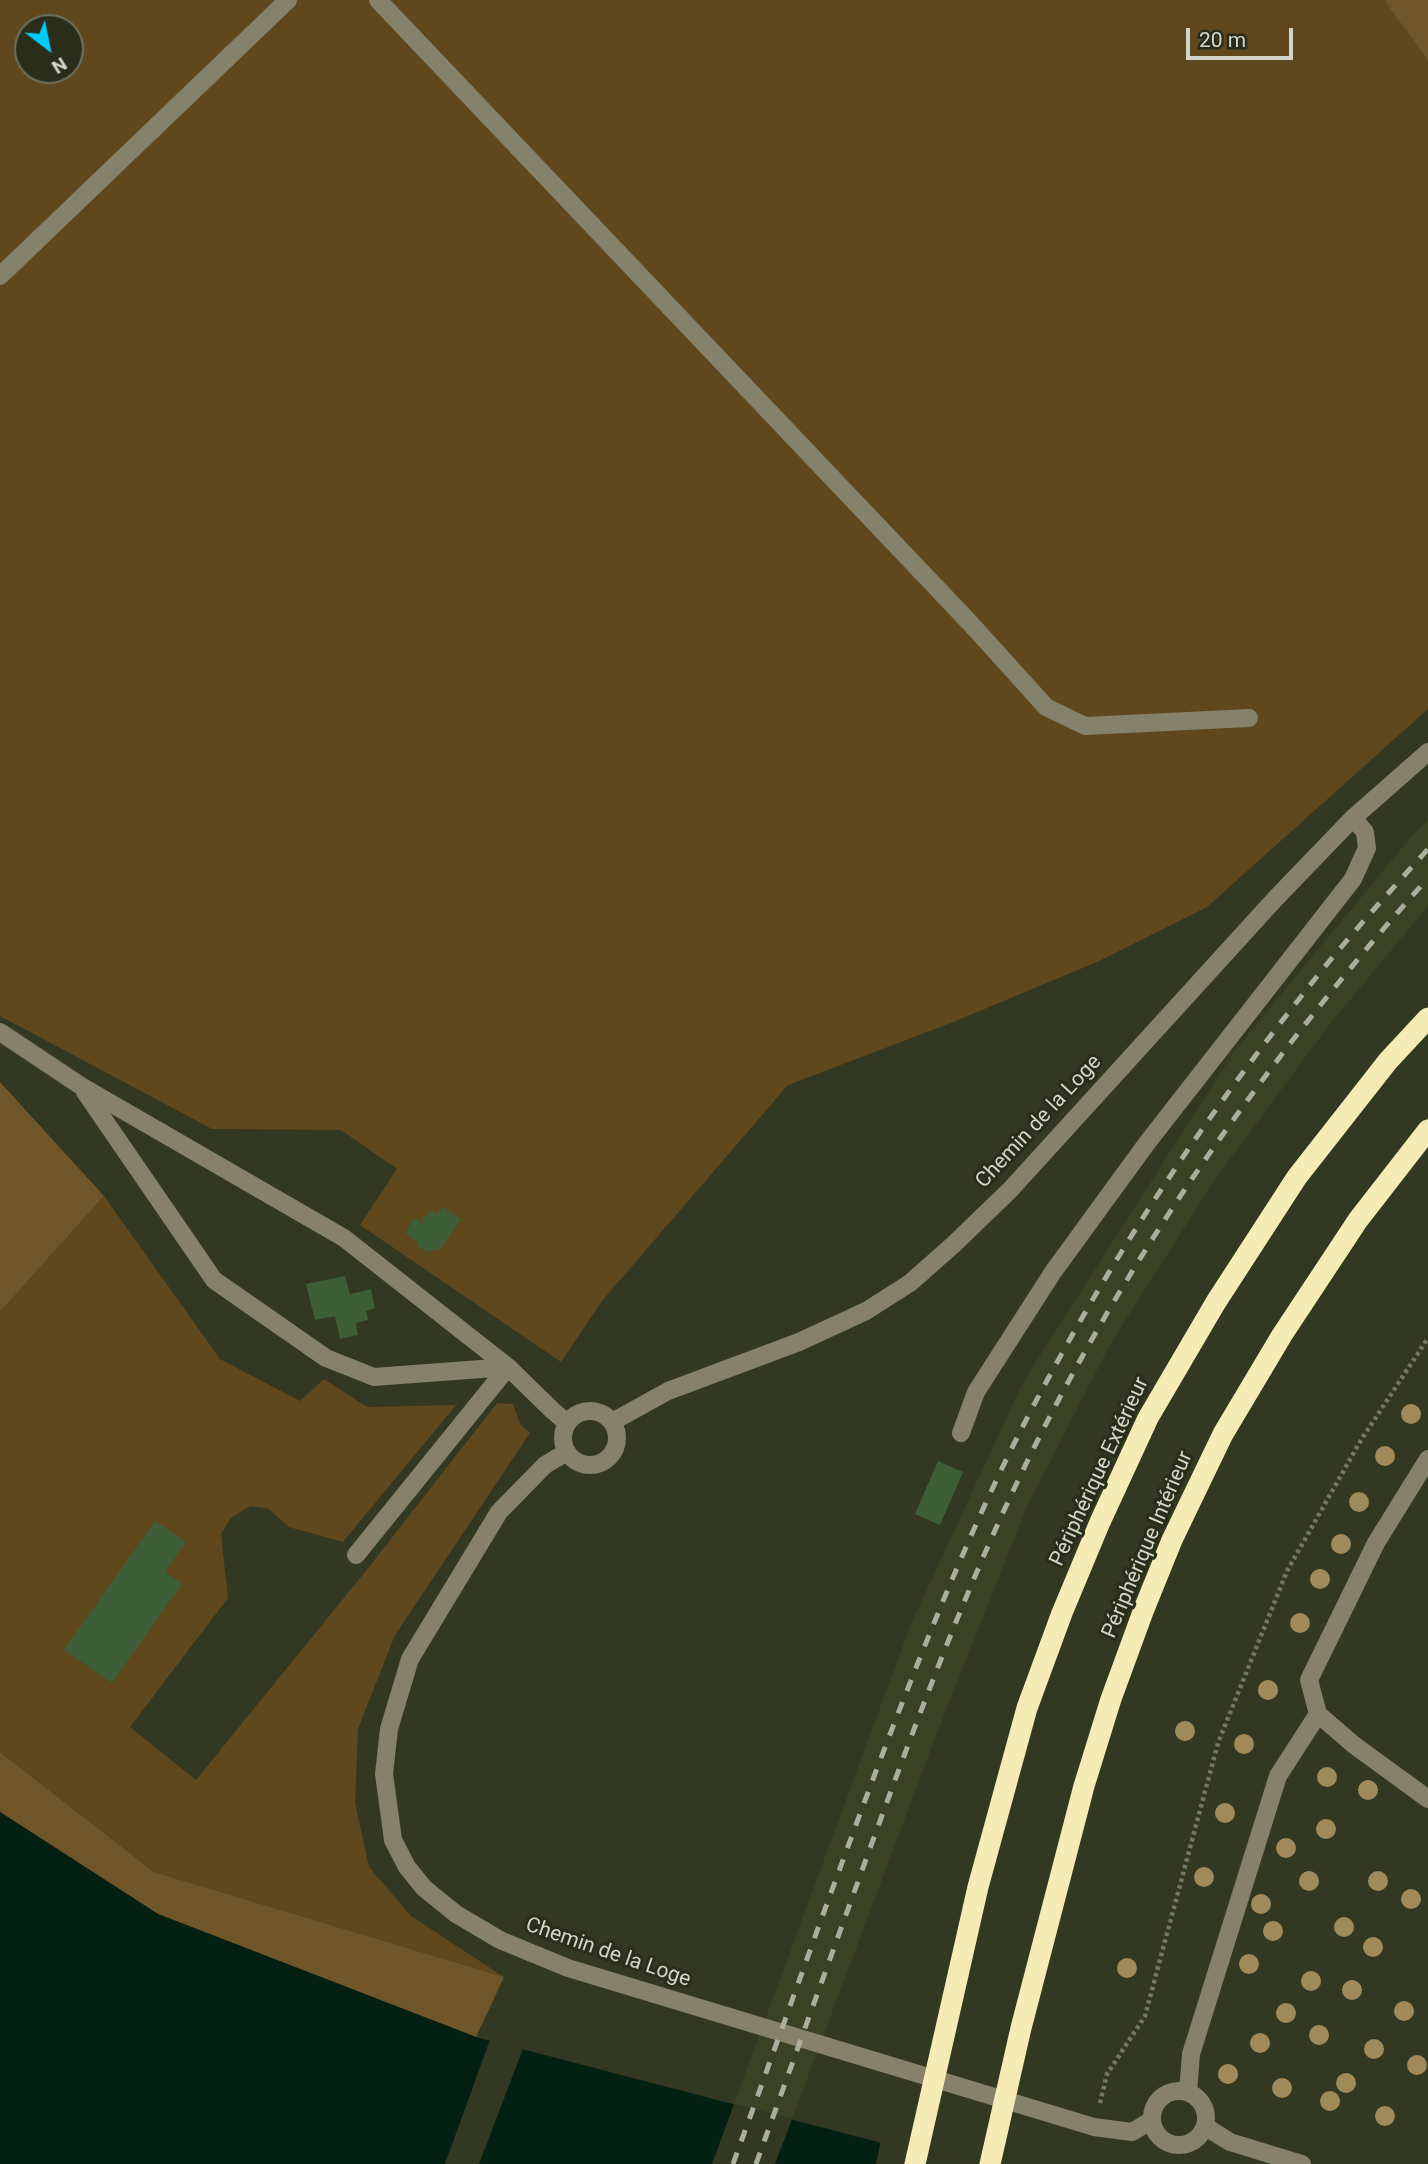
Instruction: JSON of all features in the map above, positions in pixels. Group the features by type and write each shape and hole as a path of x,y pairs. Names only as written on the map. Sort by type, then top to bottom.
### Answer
{"highway":[{"name":"Périphérique Extérieur","path":"915,2164 978,1887 1027,1708 1062,1613 1148,1418 1216,1302 1297,1177 1388,1061 1428,1018"},
{"name":"Périphérique Intérieur","path":"990,2164 1060,1871 1087,1774 1116,1686 1172,1540 1223,1434 1282,1335 1358,1220 1428,1130"}],"street":[{"path":"0,276 288,0"},
{"path":"378,0 971,624 1046,707 1084,726 1249,718"},
{"name":"Chemin de la Loge","path":"612,1422 668,1391 799,1342 866,1311 910,1283 1010,1190 1353,818 1428,752"},
{"path":"961,1433 976,1392 1053,1272 1147,1143 1353,879 1367,848 1365,832 1353,818"},
{"path":"0,1032 80,1086 344,1238 508,1367 567,1423"},
{"path":"80,1086 214,1280 326,1358 374,1377 508,1367"},
{"path":"356,1555 508,1367"},
{"path":"584,1411 595,1411 612,1422 617,1442 605,1460 584,1464 567,1452 564,1433 567,1423 575,1416 584,1411"},
{"name":"Chemin de la Loge","path":"567,1452 545,1465 499,1511 410,1659 389,1729 384,1774 393,1840 407,1867 424,1888 456,1914 500,1940 568,1968 1094,2127 1132,2132 1152,2120"},
{"path":"1428,1459 1376,1543 1309,1680 1318,1714 1354,1745 1428,1799"},
{"path":"1188,2092 1191,2054 1278,1776 1318,1714"},
{"path":"1170,2092 1188,2092 1204,2105 1206,2127 1194,2141 1176,2146 1159,2137 1152,2120 1156,2103 1163,2096 1170,2092"},
{"path":"1206,2127 1230,2142 1302,2164"}],"path":[{"path":"1094,2127 1107,2074 1145,2016 1218,1743 1287,1571 1361,1440 1428,1338"}],"shaded area":[{"path":"0,0 1385,0 1428,60 1428,709 1207,907 1097,962 951,1023 788,1085 602,1301 561,1362 360,1225 397,1169 341,1130 212,1129 0,1016"},
{"path":"1385,0 1428,0 1428,60 1389,7"},
{"path":"1428,820 1428,906 1330,1024 1216,1178 1111,1343 1027,1507 938,1731 792,2119 734,2104 910,1626 1023,1382 1235,1050 1410,838"},
{"path":"0,1082 104,1196 0,1312"},
{"path":"104,1196 220,1359 300,1401 324,1379 367,1407 456,1405 343,1542 289,1527 269,1509 250,1506 231,1518 221,1534 228,1598 130,1727 196,1780 369,1567 497,1403 513,1404 520,1424 530,1433 395,1635 358,1729 355,1803 369,1867 411,1916 504,1977 154,1872 0,1752 0,1312"},
{"path":"0,1752 154,1872 504,1977 476,2037 158,1914 0,1812"},
{"path":"0,1812 158,1914 476,2037 962,2164 0,2164"}],"pier":[{"path":"491,2037 524,2046 479,2164 445,2164"},
{"path":"734,2104 792,2119 775,2164 712,2164"},
{"path":"881,2139 963,2161 965,2164 876,2164"}],"building":[{"path":"443,1207 461,1219 441,1248 426,1252 405,1233 414,1218 424,1224 422,1217 427,1216 431,1210 437,1214"},
{"path":"345,1276 350,1294 371,1289 375,1308 366,1311 368,1320 356,1323 358,1335 340,1339 335,1316 315,1320 306,1284"},
{"path":"938,1461 963,1472 940,1525 915,1514"},
{"path":"155,1521 186,1542 165,1572 182,1584 112,1683 64,1650"}],"railway":[{"path":"733,2164 856,1824 915,1670 984,1506 1022,1427 1131,1236 1229,1091 1362,922 1428,849"},
{"path":"756,2164 941,1660 994,1533 1054,1408 1099,1326 1198,1170 1308,1020 1428,878"}]}
